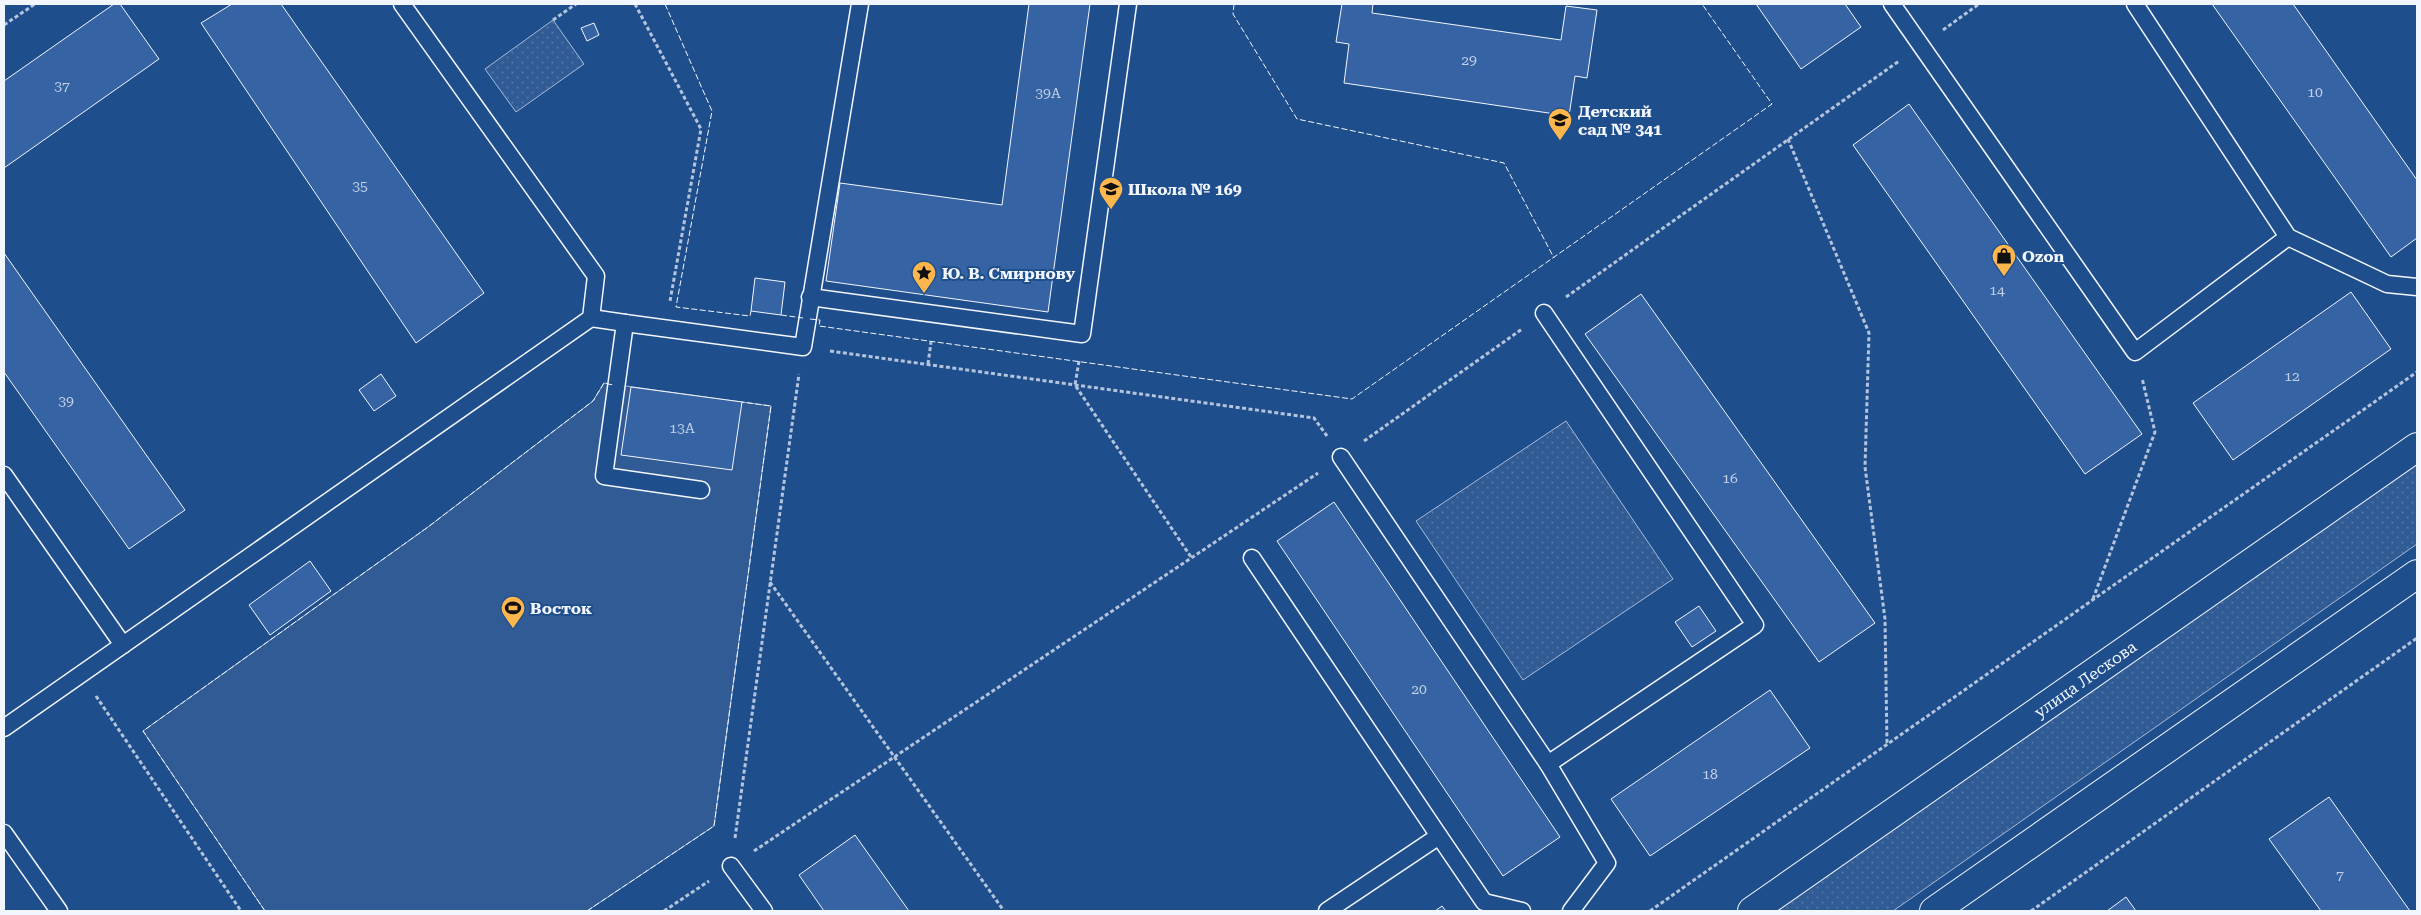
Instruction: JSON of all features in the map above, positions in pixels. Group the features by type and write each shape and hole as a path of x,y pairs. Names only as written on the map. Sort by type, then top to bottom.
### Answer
{"main road":[{"name":"улица Лескова","path":"1752,911 2417,447"},
{"path":"1934,911 2417,574"}],"lane":[{"path":"402,4 596,276 592,318"},
{"path":"4,728 592,318 803,348 860,4"},
{"path":"810,297 1082,334 1128,4"},
{"path":"1892,4 2135,352 2288,236"},
{"path":"2135,4 2288,236 2387,284 2417,287"},
{"path":"1544,313 1755,625 1548,764"},
{"path":"625,323 604,476 700,490"},
{"path":"1341,457 1548,764 1608,863 1571,911"},
{"path":"4,475 123,645"},
{"path":"1252,558 1484,902 1522,911"},
{"path":"4,833 59,911"},
{"path":"1327,911 1439,836"},
{"path":"731,866 764,911"}],"path":[{"path":"4,26 35,4"},
{"path":"553,20 576,4"},
{"path":"635,4 700,129 665,328"},
{"path":"1788,139 1869,333 1865,466 1885,619 1888,744"},
{"path":"928,364 931,341"},
{"path":"731,866 803,348 1314,418 1341,457"},
{"path":"2093,600 2155,432 2135,352"},
{"path":"1079,362 1076,385 1192,557"},
{"path":"1650,911 2417,372"},
{"path":"770,582 1004,911"},
{"path":"2031,911 2417,638"},
{"path":"81,674 241,911"}],"shaded area":[{"path":"553,20 584,64 516,112 485,69"},
{"name":"Восток","path":"604,383 771,406 714,826 587,911 265,911 143,731 428,527 593,401"},
{"path":"1566,421 1673,579 1523,680 1416,521"},
{"path":"2417,463 2417,544 1893,911 1776,911"}],"building":[{"path":"114,4 120,4 159,59 4,168 4,81"},
{"path":"232,4 281,4 484,293 416,343 201,23"},
{"path":"1029,4 1090,4 1048,312 826,281 840,183 1002,205"},
{"path":"1342,4 1373,4 1372,13 1561,40 1566,6 1597,10 1587,78 1575,76 1569,116 1344,83 1349,44 1336,42"},
{"path":"1756,4 1845,4 1861,27 1801,69"},
{"path":"2212,4 2293,4 2417,180 2417,238 2391,257"},
{"path":"594,23 599,35 587,41 581,28"},
{"path":"1909,104 2142,434 2085,474 1853,145"},
{"path":"4,253 185,510 129,549 4,372"},
{"path":"755,278 785,282 781,315 751,311"},
{"path":"2351,292 2391,349 2233,460 2193,403"},
{"path":"1641,294 1875,623 1819,662 1585,334"},
{"path":"381,374 396,396 374,411 359,390"},
{"path":"631,387 742,402 732,470 621,455"},
{"path":"1334,502 1560,837 1503,876 1277,541"},
{"path":"310,561 331,591 270,635 249,605"},
{"path":"1699,606 1716,631 1692,647 1675,622"},
{"path":"1770,690 1810,748 1650,856 1611,799"},
{"path":"2329,797 2410,911 2321,911 2269,839"},
{"path":"855,835 909,911 824,911 799,875"},
{"path":"2126,897 2136,911 2107,911"},
{"path":"1442,906 1446,911 1435,911"}],"fence":[{"path":"665,4 712,111 676,307 750,316 751,311"},
{"path":"1234,4 1233,14 1297,119 1504,163 1554,258"},
{"path":"810,319 820,320 819,326 1352,399 1772,104 1702,4"},
{"path":"781,315 803,318"},
{"path":"265,911 143,731 428,527 593,401 604,383 613,385"},
{"path":"587,911 714,826 771,406 742,402"}],"place":[{"name":"Детский сад № 341","path":"1560,141"},
{"name":"Школа № 169","path":"1111,210"},
{"name":"Ozon","path":"2004,277"},
{"name":"Ю. В. Смирнову","path":"924,294"},
{"name":"Восток","path":"513,629"}]}
